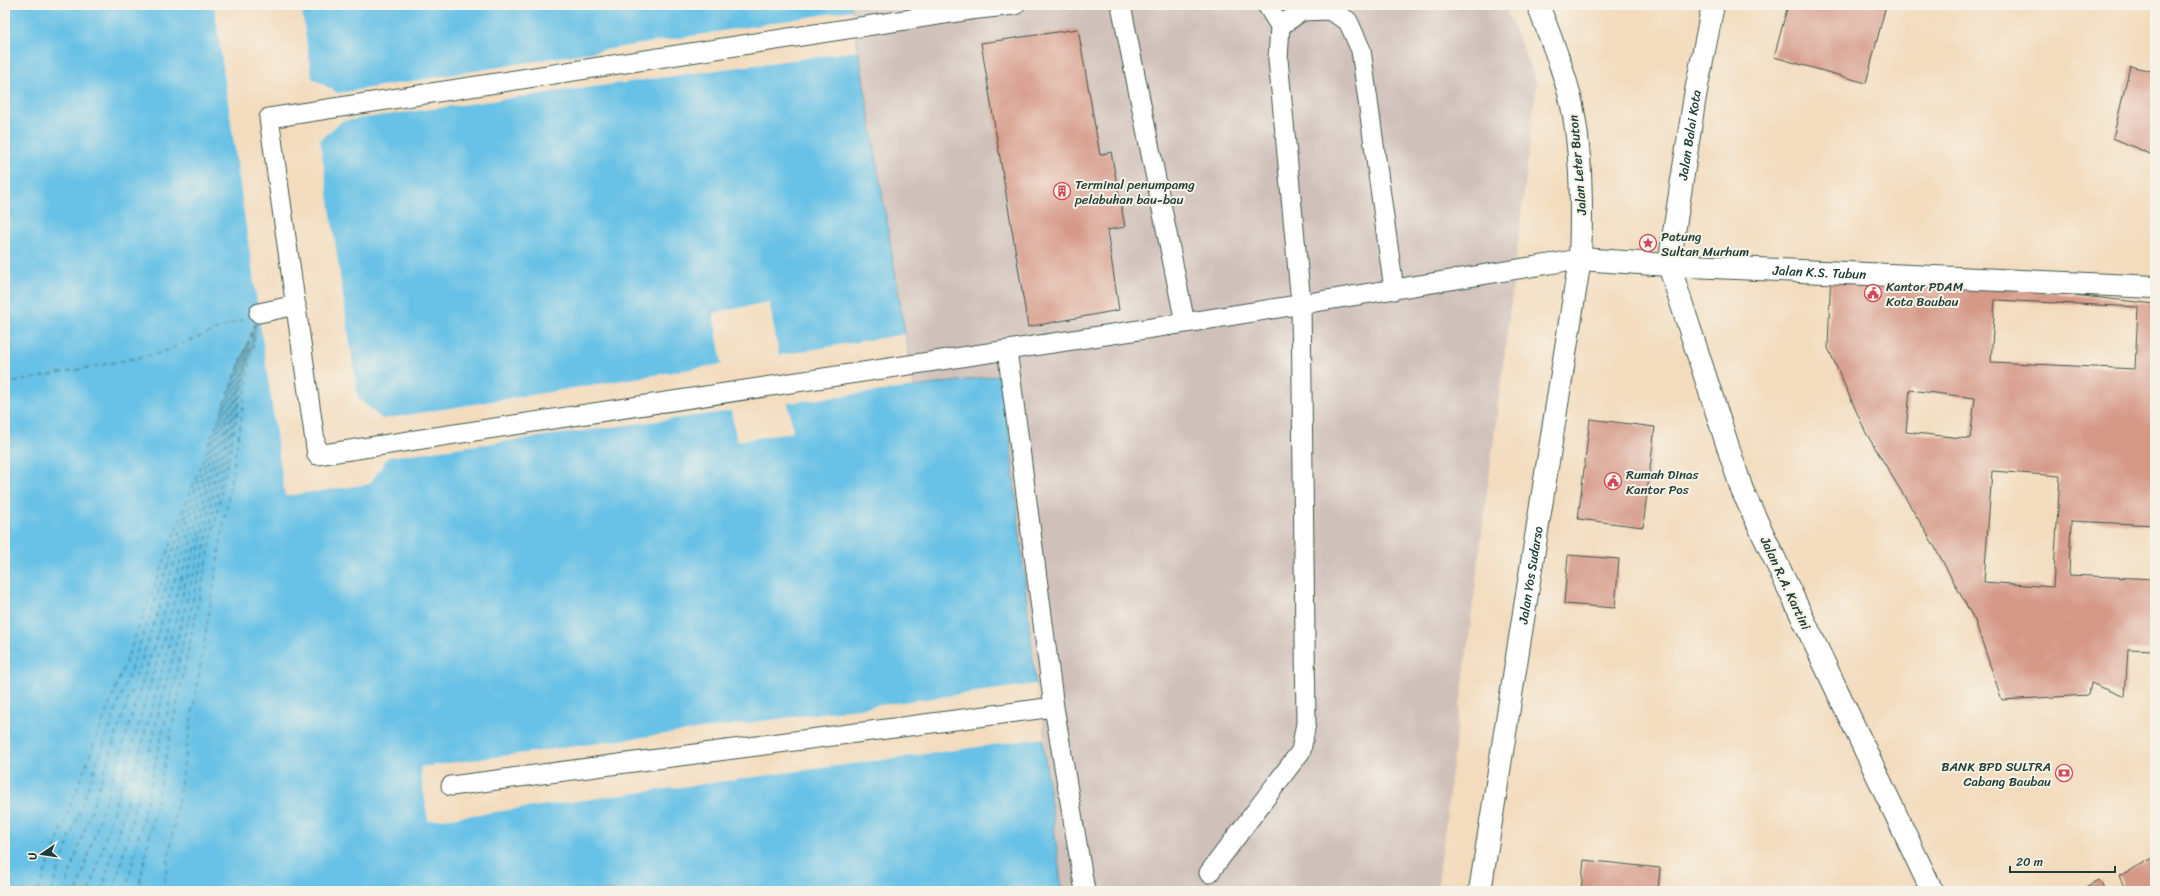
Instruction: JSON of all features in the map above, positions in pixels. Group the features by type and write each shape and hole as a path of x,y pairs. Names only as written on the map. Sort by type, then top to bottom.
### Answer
{"main road":[{"name":"Jalan Leter Buton","path":"1538,5 1558,58 1574,115 1583,201 1580,259"},
{"name":"Jalan Balai Kota","path":"1669,265 1695,96 1713,5"},
{"name":"Jalan K.S. Tubun","path":"1580,259 1669,265 2155,287"},
{"name":"Jalan Yos Sudarso","path":"1480,891 1580,259"},
{"name":"Jalan R.A. Kartini","path":"1669,265 1742,490 1932,891"}],"lane":[{"path":"1015,5 970,10 269,118 317,455 1185,323 1580,259"},
{"path":"1121,5 1185,323"},
{"path":"1209,873 1301,751 1306,723 1301,303 1278,59 1280,26 1267,5"},
{"path":"1280,26 1302,10 1329,10 1348,21 1362,50 1394,290"},
{"path":"259,312 296,305"},
{"path":"1007,350 1054,707 1085,891"},
{"path":"451,786 1054,707"}],"shaded area":[{"path":"851,5 1504,5 1537,82 1513,286 1437,891 1062,891 1003,376 914,387"}],"water":[{"path":"5,5 851,5 914,387 1003,375 1036,684 1062,891 5,891"}],"pier":[{"path":"214,5 301,5 312,78 338,93 852,10 858,51 342,121 320,140 358,398 382,419 722,364 713,313 769,302 779,355 905,334 914,387 788,403 793,432 737,441 731,411 388,457 370,484 285,496"},
{"path":"1036,684 1044,738 428,821 420,767"}],"building":[{"path":"1788,5 1886,5 1866,83 1774,57"},
{"name":"Terminal penumpamg pelabuhan bau-bau","path":"1078,29 1100,155 1111,152 1125,227 1107,230 1119,310 1028,327 981,43"},
{"path":"2130,66 2155,72 2155,156 2113,138"},
{"path":"1831,268 2155,304 2155,525 2071,521 2069,575 2155,579 2155,650 2128,649 2125,697 2091,683 2089,695 2002,700 1975,621 1932,542 1866,433 1828,348","holes":["1995,300 2138,307 2135,369 1991,362","1910,390 1975,398 1970,439 1906,432","1992,471 2060,476 2053,587 1984,582"]},
{"path":"1590,419 1655,427 1643,527 1578,519"},
{"path":"1568,555 1619,559 1615,608 1564,604"},
{"path":"2155,857 2155,891 2126,891 2119,876"},
{"path":"1584,860 1660,868 1658,891 1581,891"},
{"path":"2099,880 2105,891 2078,891"}],"ferry route":[{"path":"5,384 157,354 251,316"},
{"path":"38,891 256,321"},
{"path":"90,891 256,321"},
{"path":"138,891 257,321"},
{"path":"64,891 253,328"},
{"path":"114,891 255,329"},
{"path":"163,891 256,329"},
{"path":"51,891 247,345"},
{"path":"77,891 248,346"},
{"path":"102,891 250,346"},
{"path":"126,891 251,348"}],"place":[{"name":"Terminal penumpamg pelabuhan bau-bau","path":"1062,191"},
{"name":"Patung Sultan Murhum","path":"1648,243"},
{"name":"Kantor PDAM Kota Baubau","path":"1873,293"},
{"name":"Rumah Dinas Kantor Pos","path":"1613,481"},
{"name":"BANK BPD SULTRA Cabang Baubau","path":"2064,773"}]}
